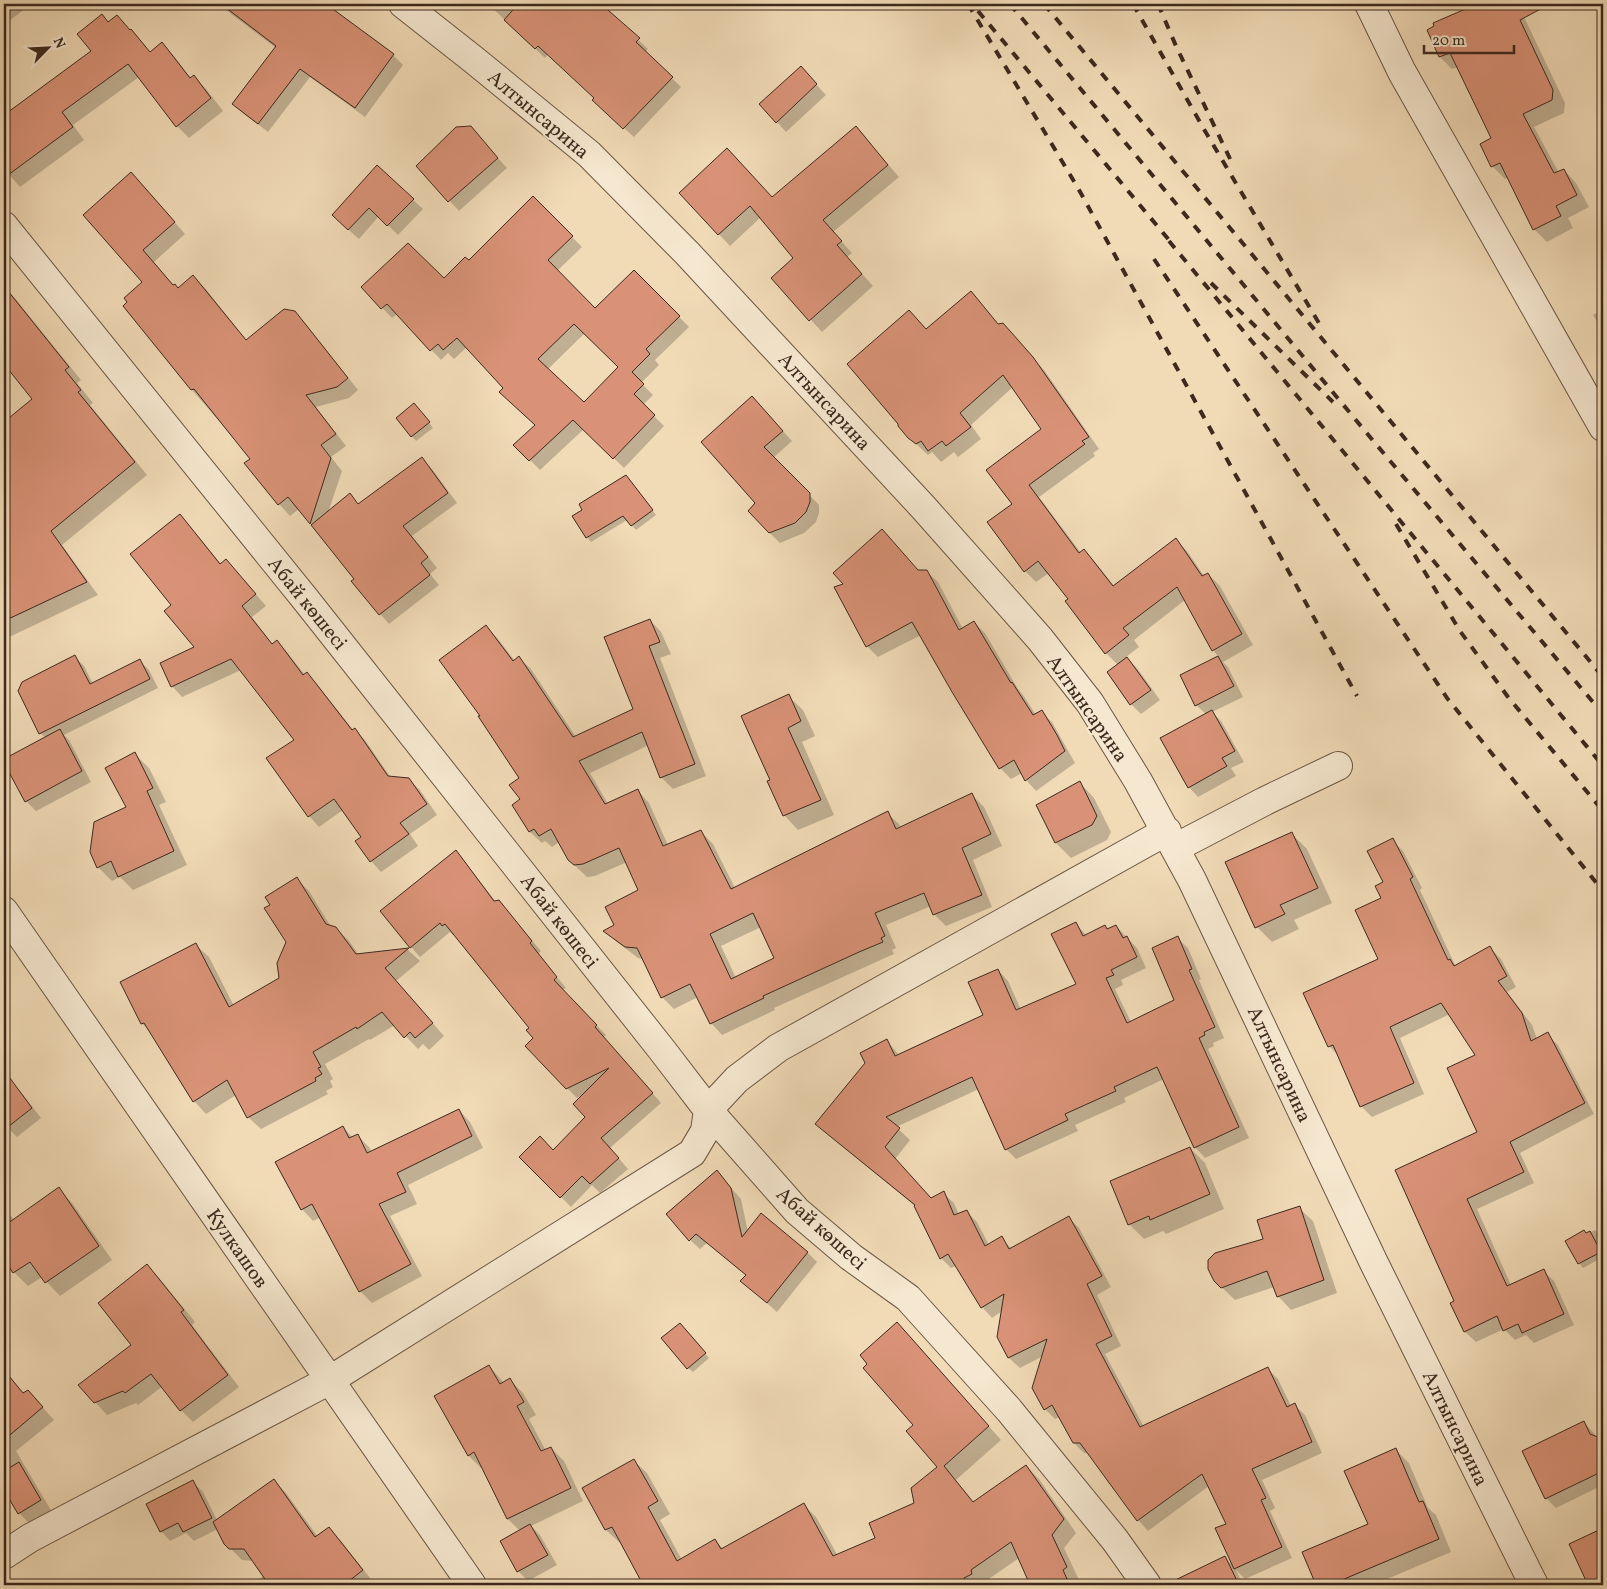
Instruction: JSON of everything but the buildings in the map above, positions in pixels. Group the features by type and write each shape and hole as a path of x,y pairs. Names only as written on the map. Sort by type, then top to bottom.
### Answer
{"street":[{"name":"Алтынсарина","path":"403,4 588,154 687,253 923,506 1040,639 1090,704 1138,781 1192,880 1374,1263 1534,1585"},
{"path":"1369,4 1402,72 1603,427"},
{"name":"Абай көшесі","path":"4,226 306,600 708,1110 797,1211 851,1257 908,1298 1009,1410 1115,1540 1147,1585"},
{"path":"4,1555 30,1538 330,1380 692,1154 705,1131 708,1110 737,1079 778,1048 1171,840 1265,801 1338,766"},
{"name":"Кулкашов","path":"4,911 472,1585"}],"railway":[{"path":"968,4 1078,188 1357,696"},
{"path":"1010,4 1603,714"},
{"path":"1044,4 1603,677"},
{"path":"1133,4 1205,131 1323,330"},
{"path":"1158,4 1233,165"},
{"path":"978,11 1174,246"},
{"path":"1169,241 1603,766"},
{"path":"1154,259 1447,698 1603,891"},
{"path":"1211,283 1333,402"},
{"path":"1396,524 1460,631 1508,697 1603,811"}]}
